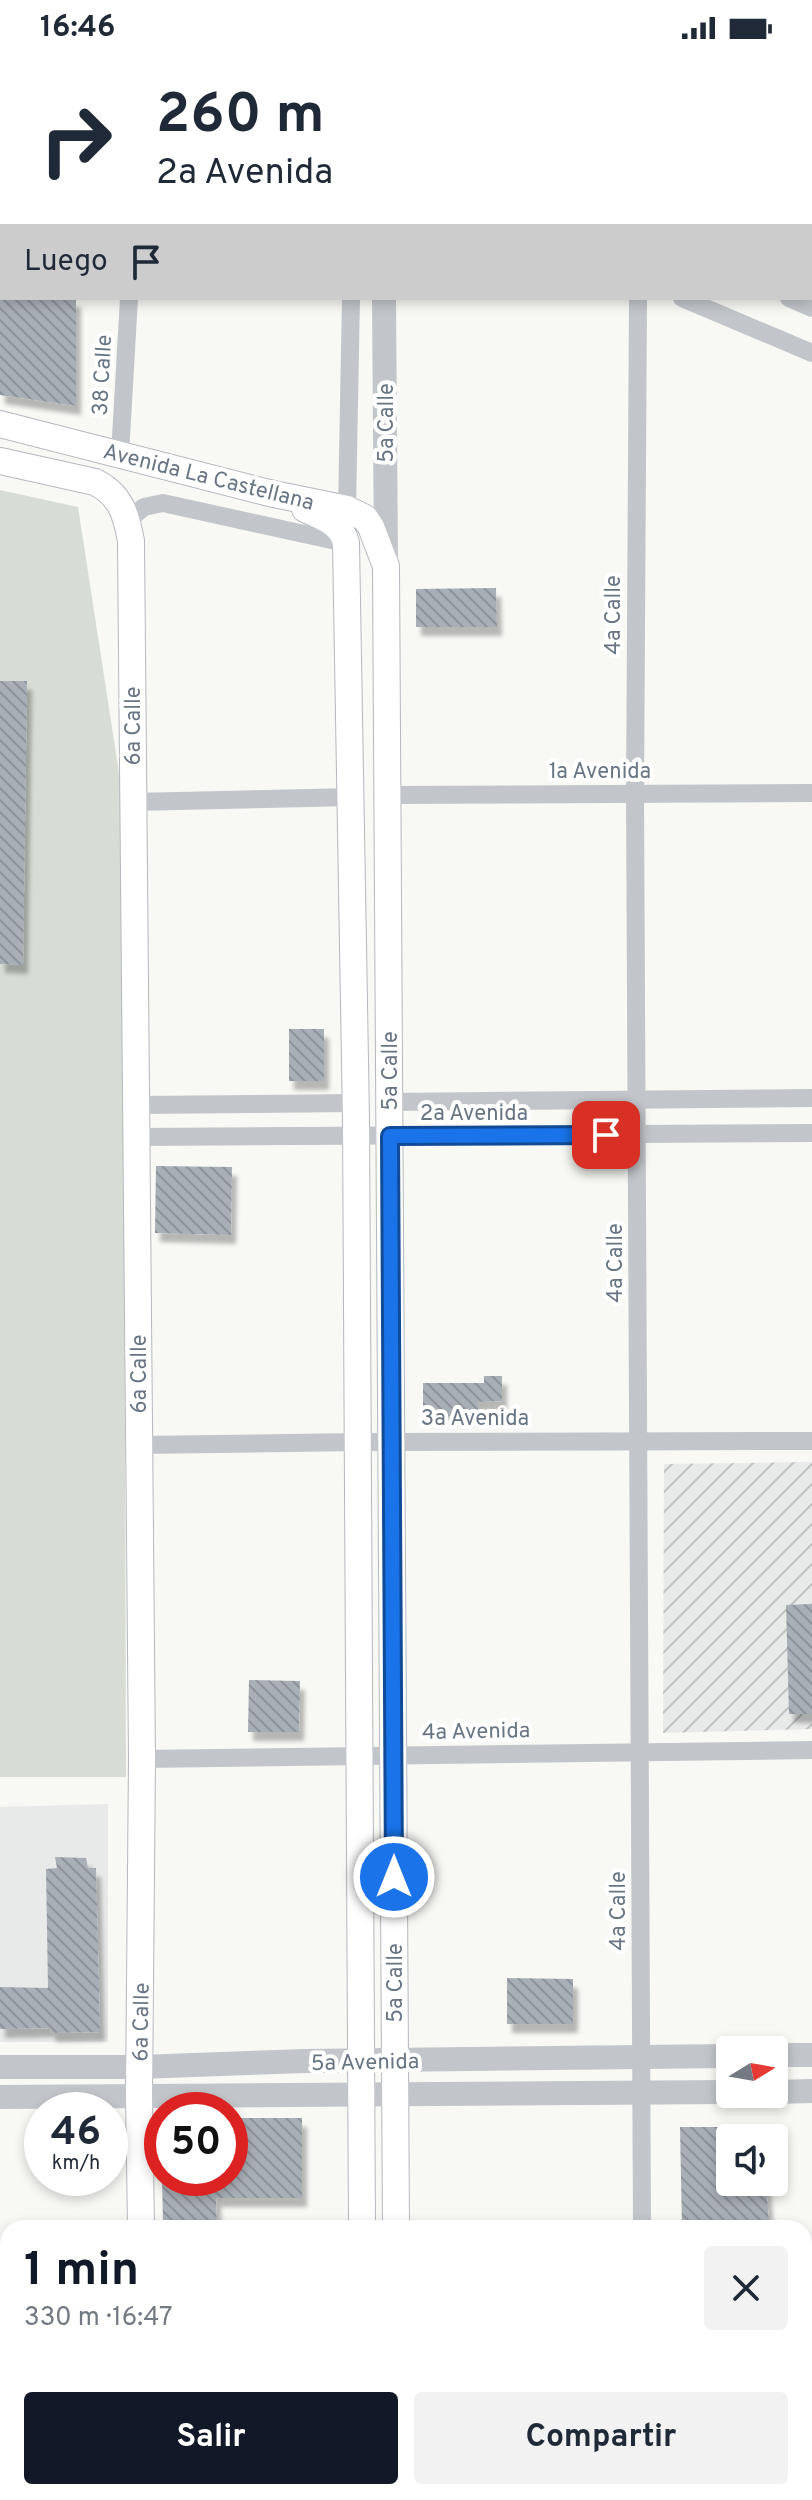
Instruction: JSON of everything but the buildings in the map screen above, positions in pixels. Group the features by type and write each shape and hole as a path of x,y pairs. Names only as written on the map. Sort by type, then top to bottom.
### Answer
{"main road":[{"name":"Avenida La Castellana","path":"0,424 269,493 339,529"},
{"name":"Avenida La Castellana","path":"0,461 95,482 118,499 127,521"},
{"path":"339,529 365,518 386,566"},
{"name":"6a Calle","path":"127,521 131,541 142,1759 141,2220"},
{"name":"5a Calle","path":"339,529 353,797 362,2220"},
{"name":"5a Calle","path":"386,566 396,2220"}],"street":[{"name":"38 Calle","path":"120,455 129,300"},
{"name":"5a Calle","path":"339,529 351,300"},
{"name":"5a Calle","path":"384,300 386,566"},
{"name":"4a Calle","path":"638,300 635,794 642,2220"},
{"path":"687,300 812,353"},
{"path":"794,300 812,308"},
{"name":"Avenida La Castellana","path":"127,521 144,507 163,503 339,529"},
{"name":"1a Avenida","path":"388,795 812,793"},
{"path":"132,802 353,797"},
{"name":"2a Avenida","path":"389,1102 812,1098"},
{"path":"135,1105 356,1103"},
{"name":"2a Avenida","path":"136,1137 812,1133"},
{"name":"3a Avenida","path":"139,1445 812,1441"},
{"name":"4a Avenida","path":"142,1759 812,1750"},
{"path":"788,2055 812,2055"},
{"name":"5a Avenida","path":"0,2067 716,2056"},
{"path":"788,2092 812,2091"},
{"name":"5a Avenida","path":"0,2097 716,2092"}],"shaded area":[{"path":"0,490 78,507 123,799 126,1777 0,1777"},
{"path":"812,1462 812,1729 663,1733 664,1464"},
{"path":"108,1804 108,2042 0,2042 0,1807"}],"route":[{"path":"394,1877 390,1136 606,1135"}]}
